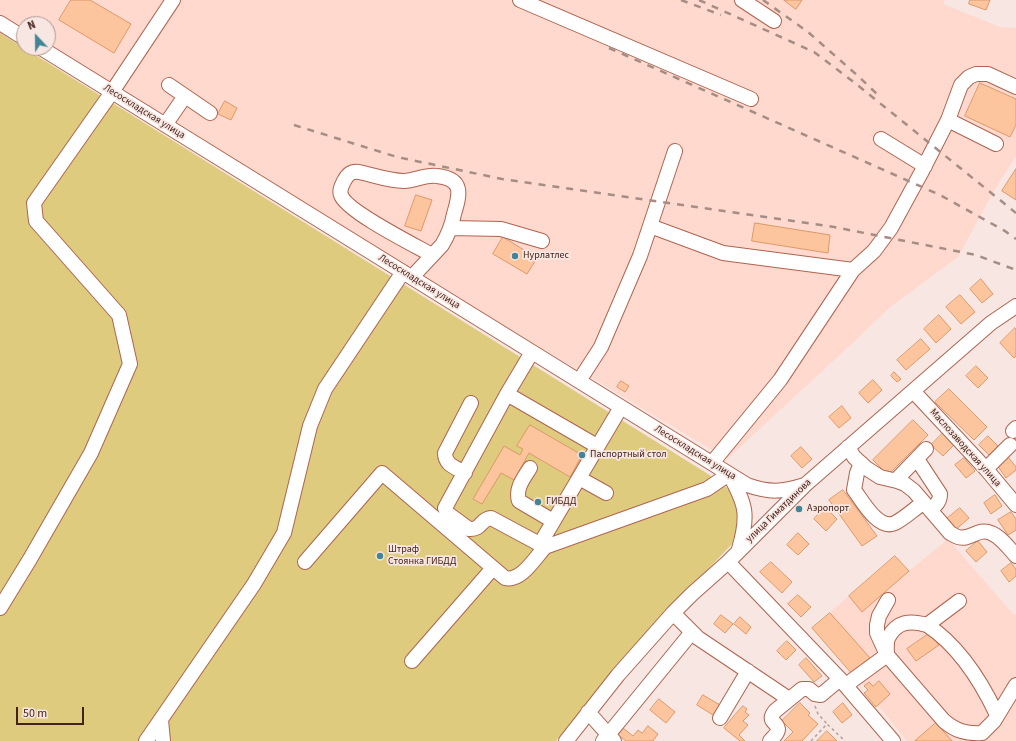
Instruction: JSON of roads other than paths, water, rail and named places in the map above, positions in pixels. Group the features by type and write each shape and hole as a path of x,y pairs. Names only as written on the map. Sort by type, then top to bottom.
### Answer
{"street":[{"path":"0,608 91,453 130,364 119,314 36,221 34,202 112,92 173,0"},
{"path":"520,0 751,99"},
{"path":"742,0 774,21"},
{"path":"0,23 16,33"},
{"name":"Лесоскладская улица","path":"54,56 729,474 762,490 787,490 805,485"},
{"path":"712,463 780,380 854,270 874,251 891,228 948,120 961,85 969,77 976,74 988,74 1016,87"},
{"path":"169,85 210,113"},
{"path":"165,125 185,96"},
{"path":"948,120 996,144"},
{"path":"881,139 925,166"},
{"path":"580,381 601,347 640,256 675,151"},
{"path":"146,741 254,584 284,533 310,426 325,389 407,275 432,255 445,240 451,228 460,195 457,186 452,180 435,175 410,180 399,180 353,172 346,177 340,191 343,200 360,215 432,255"},
{"path":"650,226 723,253 854,270"},
{"path":"451,228 501,229 542,241"},
{"name":"улица Гиматдинова","path":"566,741 618,675 673,613 728,562 805,485 991,323 1016,306"},
{"path":"532,352 464,472 446,508 447,513 469,529 479,527 485,520 491,518 542,546 707,489 729,474 741,495 745,515 744,532 738,551"},
{"name":"Маслозаводская улица","path":"913,391 986,469 1016,505"},
{"path":"508,394 597,446"},
{"path":"464,472 447,463 445,453 471,402"},
{"path":"306,562 382,473 505,578 516,578 542,546 553,522 620,406"},
{"path":"986,469 1010,445"},
{"path":"848,447 860,463 880,476 896,480 905,484 914,491 950,533 958,537 970,536 978,532 990,532 997,536 1016,556"},
{"path":"860,463 856,473 854,490 874,517 879,521 885,524 894,524 927,506 938,503 940,494 921,454 896,480"},
{"path":"530,468 518,489 517,494 519,501 553,522"},
{"path":"579,478 606,494"},
{"path":"728,562 843,682 893,741"},
{"path":"412,661 493,568"},
{"path":"888,600 879,616 877,625 877,633 886,654 944,721 953,729 969,734 982,733 991,724 1016,685"},
{"path":"927,625 959,601"},
{"path":"673,613 692,632 789,699"},
{"path":"770,741 778,732 772,721 772,715 789,699 802,688 809,689 814,694 821,695 886,654 888,639 898,626 906,622 916,621 927,625 938,632 952,645 979,681 997,715"},
{"path":"588,712 608,739 692,632"},
{"path":"720,718 748,671"},
{"path":"161,720 163,741"}],"railway":[{"path":"681,0 721,15"},
{"path":"699,0 814,52 855,83 1016,213"},
{"path":"763,0 808,32 877,94"},
{"path":"609,48 940,195 1005,231 1016,239"},
{"path":"294,125 397,157 502,179 834,227 976,255 1016,270"}],"place":[{"name":"Нурлатлес","path":"515,256"},
{"name":"Паспортный стол","path":"582,455"},
{"name":"ГИБДД","path":"538,502"},
{"name":"Аэропорт","path":"799,509"},
{"name":"Штраф Стоянка ГИБДД","path":"380,556"}]}
